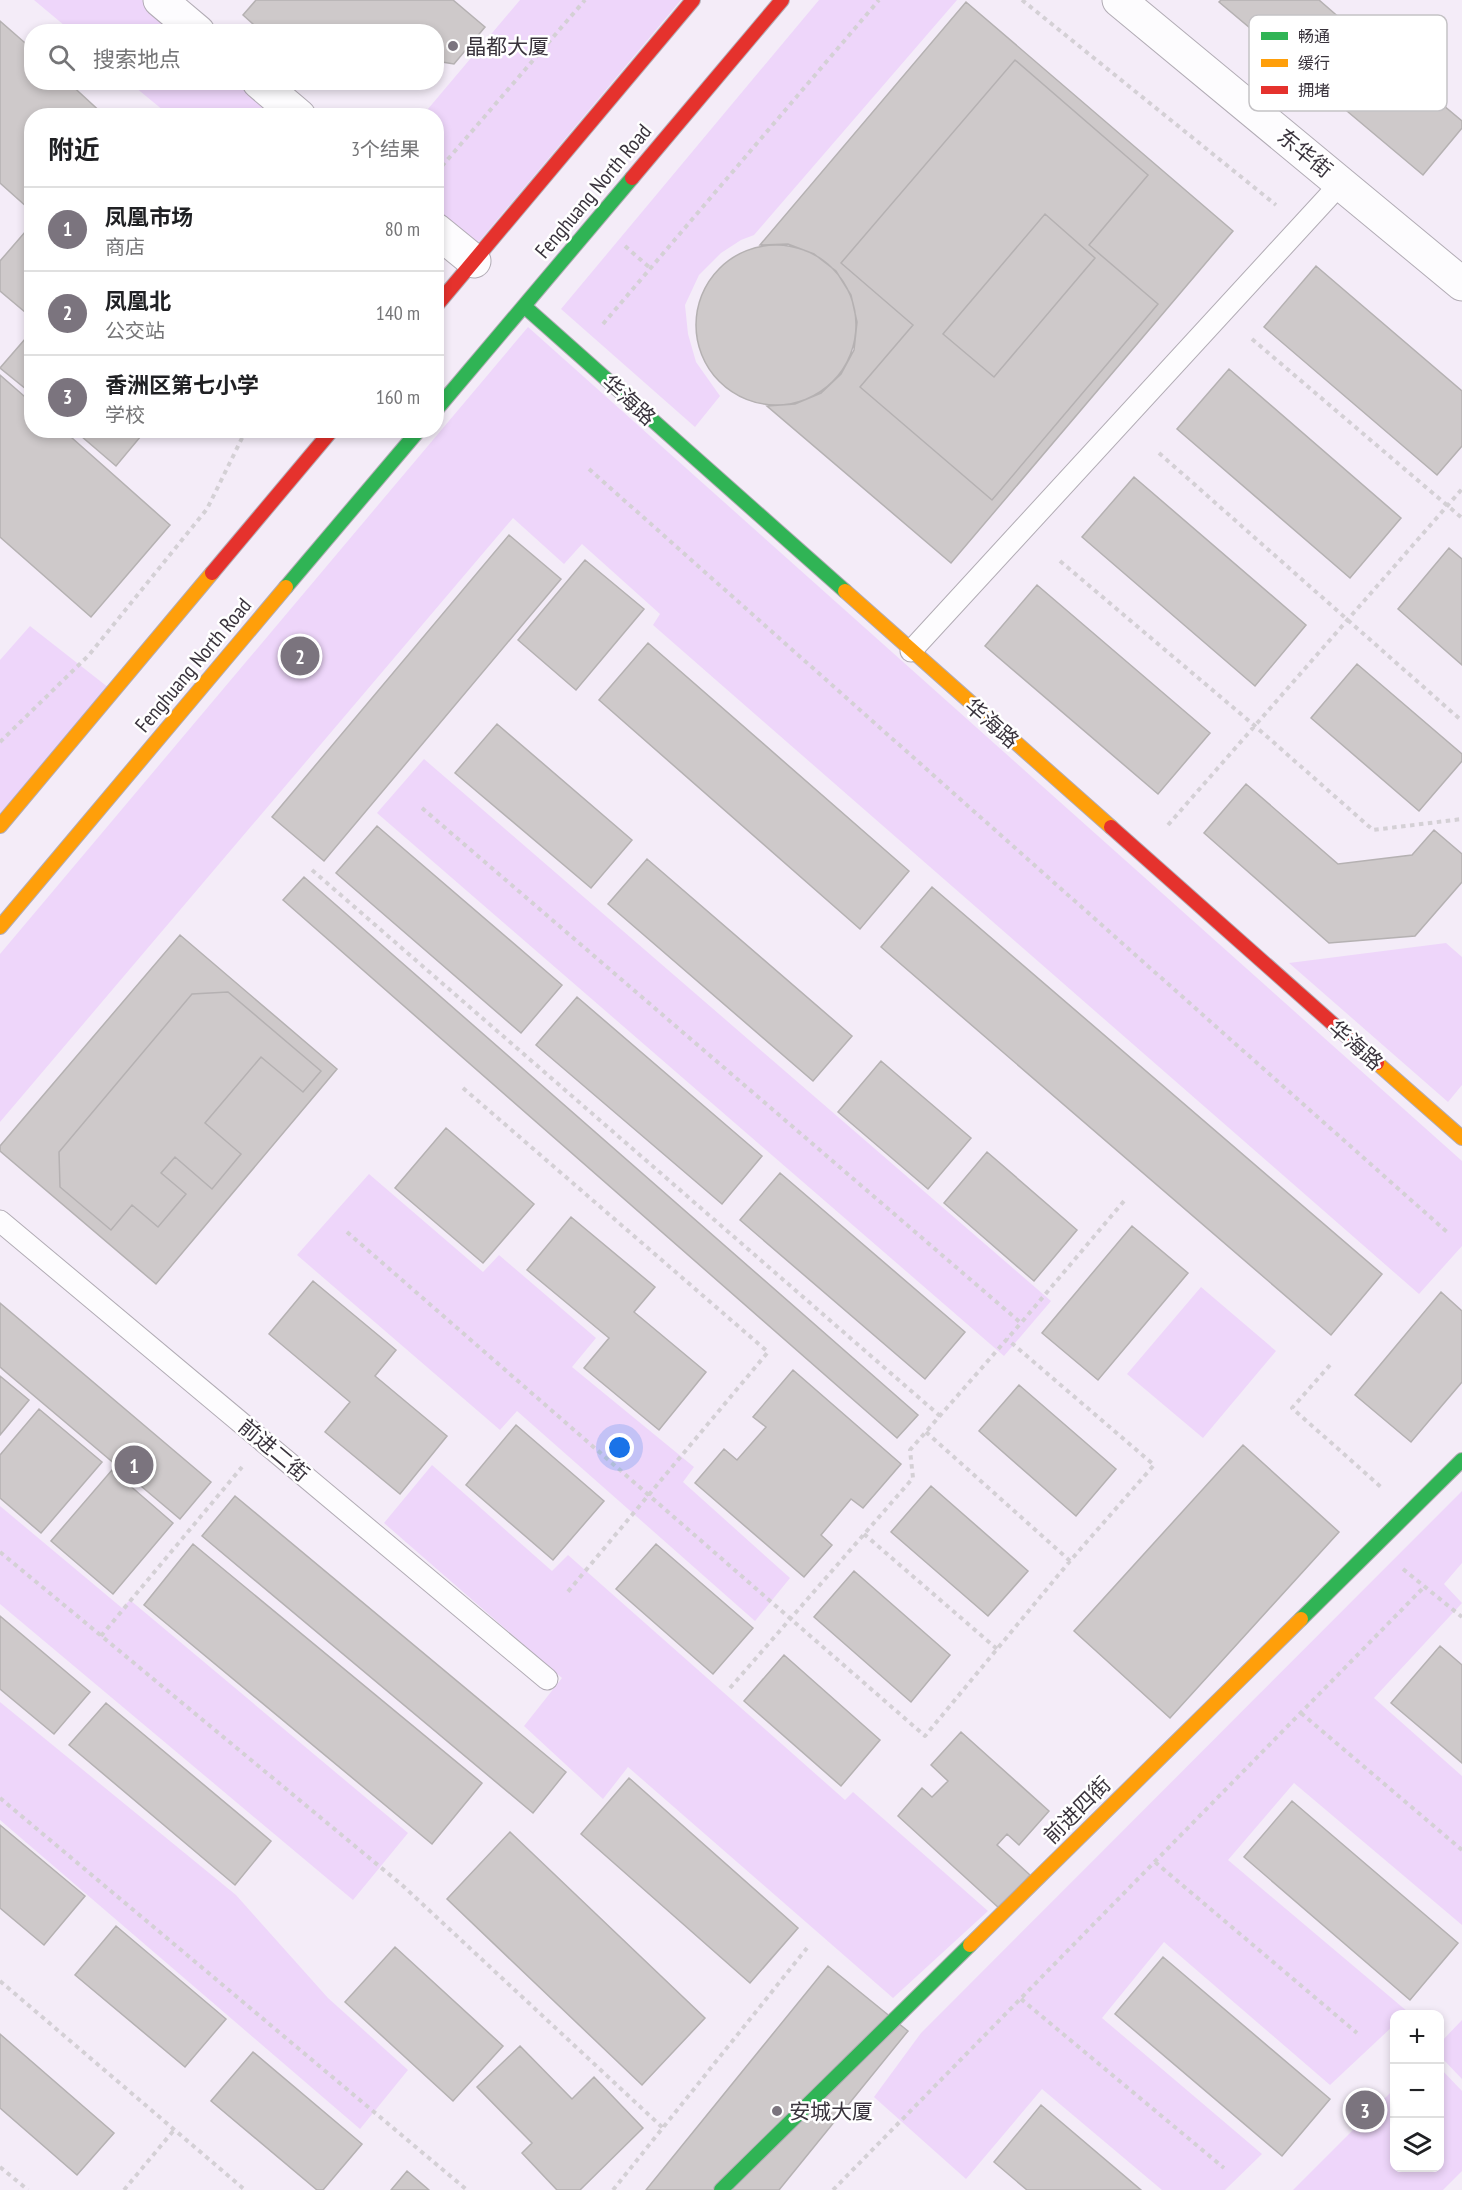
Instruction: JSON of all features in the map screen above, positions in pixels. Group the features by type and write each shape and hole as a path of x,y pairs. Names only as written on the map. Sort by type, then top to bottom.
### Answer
{"street":[{"path":"160,0 188,24"},
{"path":"444,297 693,0"},
{"name":"Fenghuang North Road","path":"444,401 782,0"},
{"name":"东华街","path":"1119,0 1249,107"},
{"path":"268,90 290,108"},
{"name":"东华街","path":"1254,111 1462,284"},
{"path":"444,237 474,261"},
{"name":"华海路","path":"524,306 1142,855 1459,1129"},
{"path":"0,826 325,438"},
{"name":"Fenghuang North Road","path":"0,927 412,438"},
{"name":"前进四街","path":"722,2190 1462,1460"}],"lane":[{"path":"911,651 1341,183"},
{"name":"前进二街","path":"0,1221 547,1678"}],"path":[{"path":"444,164 585,0"},
{"path":"578,354 879,0"},
{"path":"1022,0 1302,226"},
{"path":"1252,339 1462,518"},
{"path":"0,742 89,655 207,509 242,438"},
{"path":"1159,453 1462,720"},
{"path":"589,469 1447,1232"},
{"path":"1142,855 1462,489"},
{"path":"1059,561 1255,726 1373,830 1462,819"},
{"path":"422,808 1021,1323"},
{"path":"312,870 940,1416"},
{"path":"463,1088 768,1352 566,1594"},
{"path":"730,1688 913,1478 910,1450 1008,1339 1124,1201"},
{"path":"347,1232 925,1736 1070,1561 1154,1465 1008,1339"},
{"path":"1330,1365 1292,1408 1409,1512"},
{"path":"926,1432 1070,1561"},
{"path":"101,1637 263,1441"},
{"path":"864,1534 997,1649"},
{"path":"1375,1546 1462,1617"},
{"path":"0,1552 402,1885 663,2128"},
{"path":"833,2190 1425,1586"},
{"path":"1302,1713 1462,1850"},
{"path":"0,1798 467,2190"},
{"path":"1155,1862 1356,2033"},
{"path":"614,2190 807,1948"},
{"path":"0,1981 245,2190"},
{"path":"1021,1999 1224,2168"},
{"path":"124,2190 174,2130"},
{"path":"0,2167 28,2190"}],"shaded area":[{"path":"34,0 142,0 171,24 63,24"},
{"path":"520,0 681,0 477,244 444,215 444,108 429,108"},
{"path":"819,0 957,0 754,235 741,240 721,253 699,275 685,305 688,334 696,362 720,396 695,427 561,309"},
{"path":"139,90 250,90 271,108 160,108"},
{"path":"528,327 1462,1161 1462,1246 1419,1294 653,625 660,614 582,544 564,564 513,518 0,1122 0,954 435,438 444,438 444,427"},
{"path":"30,626 109,688 0,822 0,660"},
{"path":"424,759 1051,1301 1004,1356 377,813"},
{"path":"1446,943 1462,957 1462,1085 1448,1102 1289,963"},
{"path":"369,1174 483,1272 499,1255 596,1338 572,1367 694,1467 683,1482 790,1578 755,1621 517,1411 500,1430 297,1255"},
{"path":"1201,1287 1276,1351 1203,1438 1127,1374"},
{"path":"432,1465 552,1571 568,1555 845,1800 853,1792 988,1911 893,1998 628,1767 603,1799 524,1726 562,1678 384,1523"},
{"path":"1462,1491 1462,1563 1444,1584 1462,1603 1374,1698 1462,1776 1462,1925 1294,1783 1228,1860 1406,2010 1390,2010 1390,2029 1330,2085 1164,1942 1102,2018 1262,2154 1225,2190 1162,2190 1042,2089 966,2179 874,2097 921,2033"},
{"path":"0,1506 122,1608 130,1600 408,1833 353,1900 0,1604"},
{"path":"0,1702 236,1895 328,1998 408,2070 360,2129 0,1820"},
{"path":"1462,2020 1462,2079 1444,2060 1444,2039"},
{"path":"1444,2072 1462,2091 1462,2171 1443,2190 1293,2190 1390,2093 1390,2172 1444,2172"}],"building":[{"name":"晶都大厦","path":"256,0 453,0 485,27 454,64 444,62 444,24 253,24 243,15"},
{"path":"1221,0 1319,0 1336,15 1249,15 1249,27 1219,2"},
{"path":"966,2 1233,231 951,563 767,406 795,404 821,393 841,374 854,350 857,322 851,295 836,271 814,254 788,244 760,245"},
{"path":"0,21 24,42 24,90 77,90 96,108 24,108 24,204 0,183"},
{"path":"1015,60 1148,175 1089,245 1158,304 992,500 860,387 913,325 841,263"},
{"path":"1447,108 1462,121 1462,128 1423,175 1347,111 1447,111"},
{"path":"1045,214 1095,258 994,377 943,334"},
{"path":"24,233 24,311 0,291 0,261"},
{"path":"776,245 792,246 807,251 821,258 833,268 843,280 850,294 855,309 855,341 850,356 843,370 833,382 821,392 807,399 792,404 776,405 760,404 745,399 731,392 719,382 709,370 702,356 697,341 696,325 697,309 702,294 709,280 719,268 731,258 745,251 760,246"},
{"path":"1316,266 1462,391 1462,446 1437,475 1264,327"},
{"path":"24,340 24,388 0,368"},
{"path":"1229,369 1401,518 1350,578 1177,429"},
{"path":"0,375 24,396 24,438 72,438 170,525 91,617 0,537"},
{"path":"83,438 139,438 116,466"},
{"path":"1134,477 1306,625 1255,686 1082,537"},
{"path":"509,535 561,579 324,861 272,817"},
{"path":"1449,548 1462,559 1462,665 1398,609"},
{"path":"585,560 644,609 576,690 518,640"},
{"path":"1037,585 1210,733 1158,794 985,646"},
{"path":"648,643 909,871 860,929 599,700"},
{"path":"1357,664 1462,754 1462,761 1419,811 1311,718"},
{"path":"497,724 632,840 591,888 455,773"},
{"path":"1246,784 1338,864 1412,855 1434,830 1462,854 1462,882 1415,936 1329,943 1204,833"},
{"path":"377,826 562,985 521,1033 336,873"},
{"path":"647,859 852,1036 813,1081 608,904"},
{"path":"304,877 918,1415 897,1438 283,900"},
{"path":"932,887 1382,1274 1331,1335 881,947"},
{"path":"180,935 337,1069 156,1284 0,1151 0,1146"},
{"path":"228,992 321,1071 303,1092 261,1057 205,1123 241,1154 212,1189 175,1157 161,1173 186,1194 158,1227 132,1205 111,1230 60,1187 59,1152 192,994"},
{"path":"577,997 762,1156 722,1204 536,1045"},
{"path":"881,1061 971,1138 928,1189 838,1112"},
{"path":"446,1128 534,1204 483,1263 395,1188"},
{"path":"987,1152 1077,1230 1034,1281 944,1203"},
{"path":"780,1173 965,1332 925,1379 740,1220"},
{"path":"571,1217 655,1287 634,1312 706,1372 659,1430 584,1368 609,1338 527,1270"},
{"path":"1132,1226 1188,1273 1098,1380 1042,1333"},
{"path":"313,1281 396,1350 375,1376 447,1436 400,1494 325,1432 350,1402 269,1334"},
{"path":"1441,1292 1462,1311 1462,1382 1411,1442 1355,1395"},
{"path":"0,1303 211,1482 180,1519 0,1367"},
{"path":"793,1370 901,1464 863,1508 851,1499 821,1535 832,1545 804,1577 695,1483 724,1449 737,1460 766,1427 753,1417"},
{"path":"0,1376 29,1400 0,1435"},
{"path":"1019,1385 1116,1469 1076,1516 979,1431"},
{"path":"39,1409 102,1462 41,1533 0,1498 0,1455"},
{"path":"516,1425 604,1501 553,1560 466,1485"},
{"path":"1243,1445 1339,1532 1170,1718 1074,1631"},
{"path":"112,1470 173,1523 113,1594 51,1541"},
{"path":"931,1486 1028,1571 988,1616 891,1532"},
{"path":"235,1496 566,1772 533,1813 202,1536"},
{"path":"193,1544 482,1783 432,1844 144,1605"},
{"path":"656,1544 753,1628 713,1674 616,1589"},
{"path":"854,1571 950,1655 911,1702 814,1617"},
{"path":"0,1616 90,1692 54,1734 0,1689"},
{"path":"1440,1646 1462,1665 1462,1763 1391,1703"},
{"path":"784,1655 880,1740 841,1786 744,1701"},
{"path":"106,1703 271,1841 235,1885 69,1745"},
{"path":"961,1732 1049,1811 1019,1845 1007,1834 997,1845 1030,1875 1000,1909 898,1816 922,1788 932,1797 948,1781 931,1765"},
{"path":"629,1778 798,1928 750,1983 581,1834"},
{"path":"1292,1801 1458,1943 1410,2000 1244,1857"},
{"path":"0,1825 85,1896 44,1945 0,1908"},
{"path":"510,1832 705,2018 642,2085 447,1899"},
{"path":"116,1926 226,2019 185,2067 75,1975"},
{"path":"395,1947 503,2046 453,2101 345,2002"},
{"path":"1163,1957 1330,2099 1282,2156 1115,2014"},
{"name":"安城大厦","path":"828,1966 908,2031 779,2190 646,2190"},
{"path":"0,2034 114,2133 77,2175 0,2108"},
{"path":"520,2046 572,2099 594,2077 643,2128 580,2190 557,2190 522,2153 532,2143 477,2087"},
{"path":"253,2052 362,2144 323,2190 317,2190 211,2101"},
{"path":"1041,2105 1141,2190 1027,2190 994,2162"},
{"path":"407,2171 429,2190 391,2190"}],"traffic: fast":[{"path":"444,401 632,178"},
{"path":"524,306 845,591"},
{"path":"286,587 412,438"},
{"path":"1301,1619 1462,1460"},
{"path":"721,2190 970,1945"}],"traffic: slow":[{"path":"0,826 212,573"},
{"path":"0,927 286,587"},
{"path":"845,591 1111,827"},
{"path":"1377,1063 1462,1138"},
{"path":"970,1945 1301,1619"}],"traffic: jam":[{"path":"444,296 693,0"},
{"path":"632,178 782,0"},
{"path":"212,573 325,438"},
{"path":"1111,827 1377,1063"}],"place":[{"name":"晶都大厦","path":"453,46"},
{"name":"凤凰北","path":"300,656"},
{"name":"凤凰市场","path":"134,1465"},
{"name":"香洲区第七小学","path":"1365,2110"},
{"name":"安城大厦","path":"777,2111"}]}
